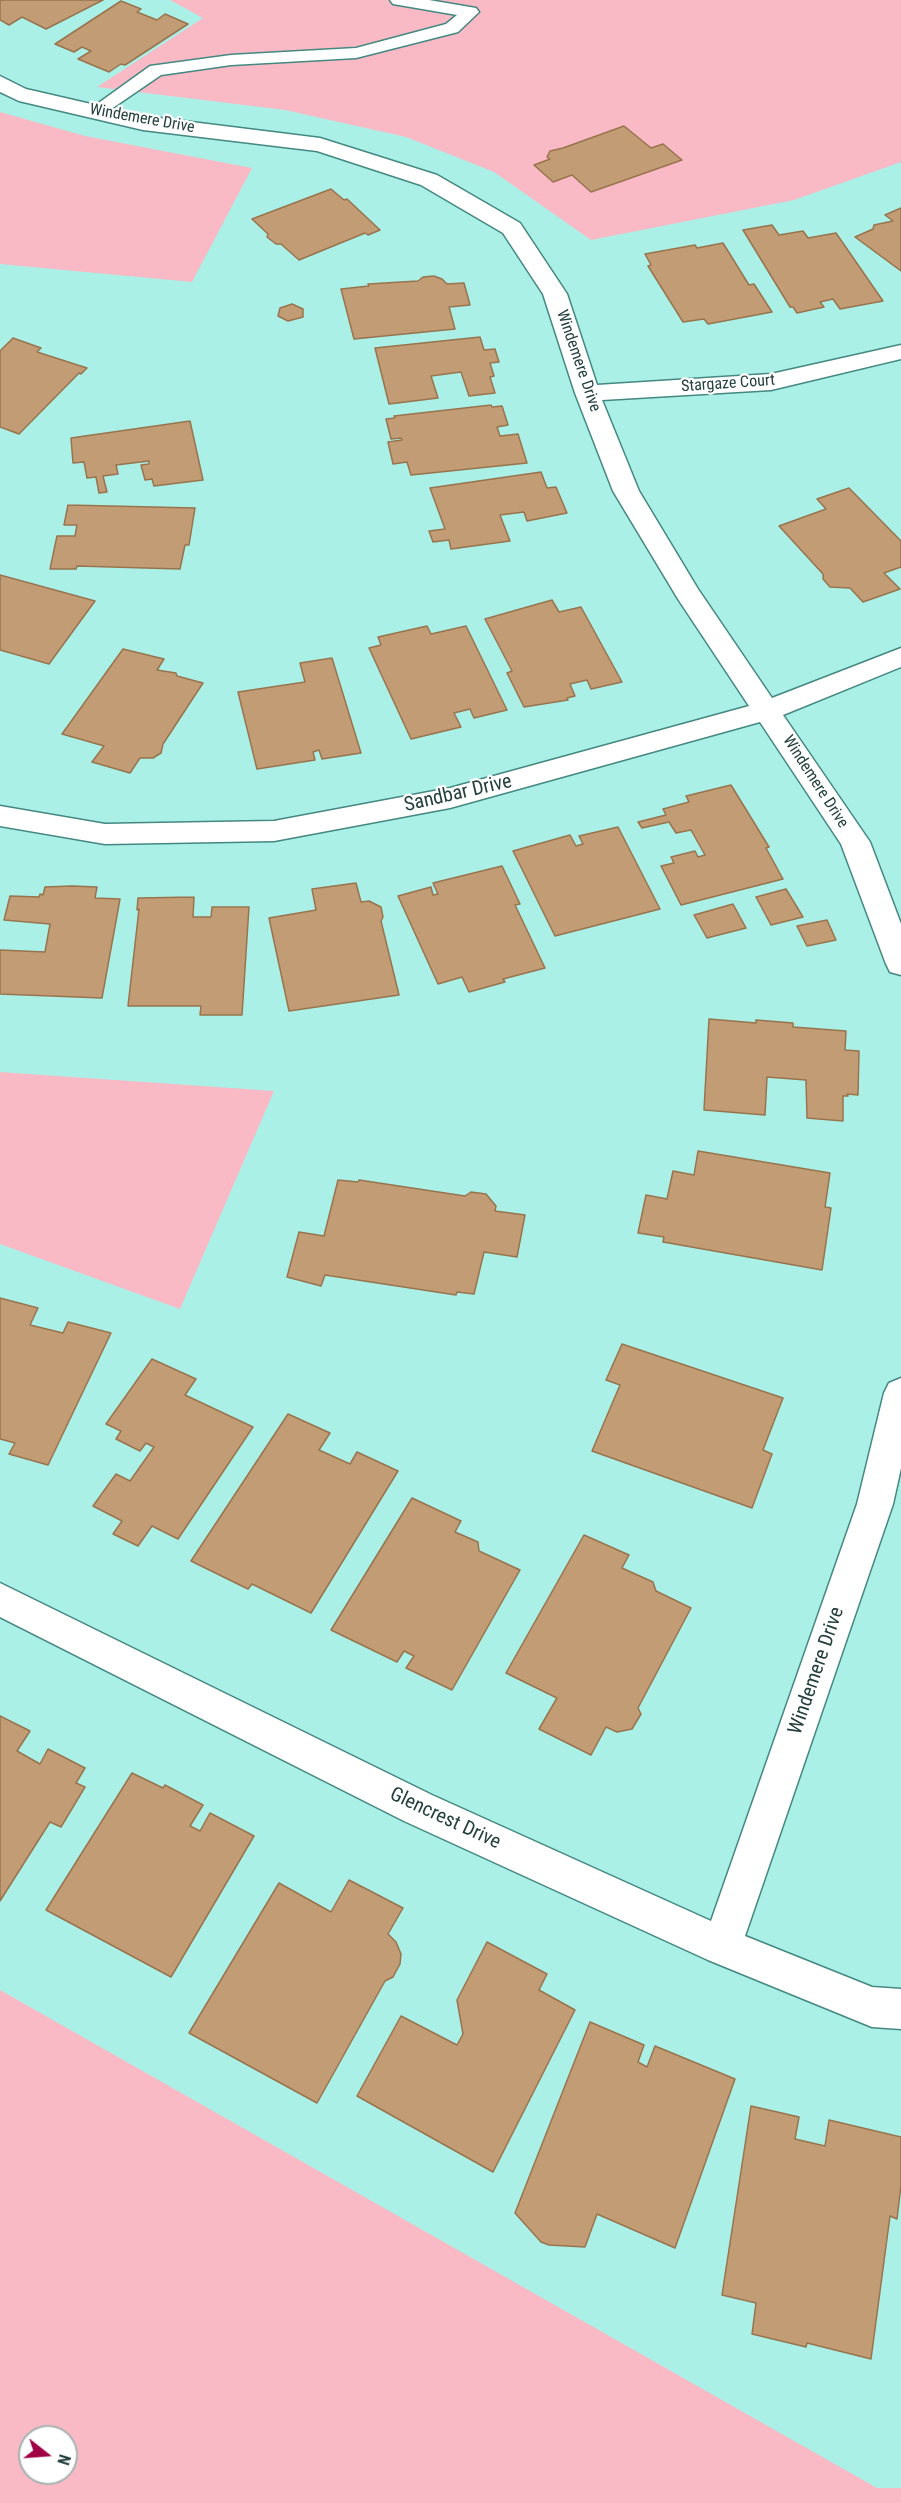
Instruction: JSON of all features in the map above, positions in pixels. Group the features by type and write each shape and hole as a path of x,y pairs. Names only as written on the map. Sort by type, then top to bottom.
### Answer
{"street":[{"name":"Windemere Drive","path":"0,83 18,94 143,123 320,145 429,180 512,228 555,294 587,393 626,491 687,593 855,842 901,964"},
{"name":"Stargaze Court","path":"587,393 771,382 901,352"},
{"name":"Sandbar Drive","path":"0,816 105,834 274,831 450,798 768,710 901,657"},
{"name":"Windemere Drive","path":"722,1946 875,1504 901,1393"},
{"name":"Glencrest Drive","path":"0,1599 418,1808 722,1946 872,2007 901,2009"}],"lane":[{"path":"95,112 156,70 231,60 356,53 452,28 470,12 399,0"}],"shaded area":[{"path":"170,0 901,0 901,162 794,200 591,240 494,172 406,137 285,110 97,87 203,18"},
{"path":"0,112 85,136 252,168 192,282 0,264"},
{"path":"0,1072 274,1091 180,1309 0,1244"},
{"path":"0,1990 877,2488 901,2488 901,2503 0,2503"}],"building":[{"path":"0,0 103,0 46,29 22,17 9,25 0,20"},
{"path":"121,1 141,9 137,12 157,20 165,14 188,24 125,65 121,64 109,72 78,59 91,51 82,47 74,52 55,44"},
{"path":"624,126 651,148 663,144 682,160 591,192 572,175 553,182 534,165 550,159 547,157 550,151"},
{"path":"331,189 344,200 347,199 380,230 368,235 365,233 299,260 281,244 276,244 267,237 268,234 252,219"},
{"path":"901,208 901,271 855,237 873,229 874,225 893,221 885,215"},
{"path":"772,225 779,235 803,231 808,238 836,233 883,301 840,309 833,299 820,302 824,307 797,313 793,307 790,307 743,230"},
{"path":"723,243 749,285 754,284 772,312 708,324 704,319 683,322 648,266 651,265 645,254 695,245 697,248"},
{"path":"434,276 447,284 464,283 470,305 449,307 455,329 354,339 341,289 369,286 368,284 418,281 423,277"},
{"path":"292,304 303,309 303,317 288,321 278,316 280,308"},
{"path":"480,337 484,350 495,349 499,362 490,363 494,376 490,377 495,393 469,396 461,372 431,376 438,398 389,404 375,348"},
{"path":"13,338 41,348 37,352 87,368 81,374 79,373 19,434 0,427 0,351"},
{"path":"491,405 492,407 502,406 508,425 497,427 500,436 518,434 527,463 411,475 407,462 393,464 388,442 402,440 401,438 391,439 386,419 395,418 394,416"},
{"path":"190,421 203,480 154,486 152,479 145,480 141,465 149,464 149,461 116,465 118,474 103,476 107,492 99,493 96,477 87,478 84,462 73,463 71,438"},
{"path":"541,472 547,488 556,487 567,513 527,521 524,512 500,515 510,541 451,549 449,540 433,542 429,531 445,529 430,488"},
{"path":"849,488 901,541 901,567 884,573 900,589 863,602 850,588 830,587 823,579 823,574 779,526 826,509 817,499"},
{"path":"68,505 195,508 189,545 185,545 180,569 77,566 76,569 50,569 57,536 75,536 77,525 64,525"},
{"path":"0,575 95,601 49,664 0,650"},
{"path":"552,600 559,612 581,607 622,682 591,689 587,680 570,684 575,696 567,698 568,700 524,707 507,673 512,671 485,619"},
{"path":"427,626 431,634 466,626 507,710 474,718 470,709 454,713 461,727 411,739 369,648 381,645 378,637"},
{"path":"123,649 164,659 157,670 176,673 177,676 203,683 163,744 161,753 153,758 140,758 130,773 92,762 104,746 62,734"},
{"path":"332,658 361,753 322,759 319,750 313,752 315,760 257,769 238,692 305,682 300,663"},
{"path":"731,785 769,847 766,848 783,879 681,905 661,866 674,863 671,857 695,851 698,857 705,855 691,830 676,833 669,822 642,828 638,822 666,815 663,809 689,802 686,796"},
{"path":"618,827 660,909 555,936 513,851 570,835 576,846 583,844 579,836"},
{"path":"502,866 520,904 515,905 545,968 503,979 505,982 469,992 462,977 438,984 398,896 431,887 433,895 438,894 433,883"},
{"path":"356,883 361,902 369,901 381,907 383,917 381,921 399,995 289,1011 269,918 316,910 312,889"},
{"path":"45,887 97,887 95,898 120,899 102,998 0,994 0,950 45,952 50,924 4,920 10,896 39,897 40,894 43,895"},
{"path":"786,889 803,917 771,925 756,897"},
{"path":"194,897 193,917 211,917 212,907 249,907 242,1015 200,1015 201,1006 128,1006 139,909 137,910 138,898"},
{"path":"733,904 746,928 707,938 694,915"},
{"path":"827,920 836,940 807,946 797,926"},
{"path":"709,1019 793,1023 793,1027 846,1031 845,1050 859,1051 858,1095 843,1096 843,1121 807,1118 806,1080 767,1077 765,1115 704,1110"},
{"path":"698,1151 830,1173 825,1207 831,1208 822,1270 663,1242 664,1237 638,1233 646,1195 667,1199 673,1171 694,1175"},
{"path":"338,1180 358,1182 359,1180 465,1196 471,1192 486,1194 496,1206 495,1211 525,1215 517,1257 484,1252 474,1294 457,1292 456,1295 325,1275 321,1286 287,1277 299,1232 324,1236"},
{"path":"0,1298 38,1308 30,1325 63,1333 68,1322 111,1333 48,1465 9,1454 15,1443 0,1439"},
{"path":"622,1344 783,1398 763,1450 772,1454 752,1508 592,1451 620,1385 606,1380"},
{"path":"152,1359 196,1379 185,1395 253,1427 178,1539 152,1526 138,1546 113,1534 122,1521 93,1506 116,1474 130,1481 154,1447 146,1443 140,1451 116,1439 121,1431 106,1424"},
{"path":"288,1414 330,1433 319,1450 350,1464 357,1452 398,1471 311,1613 252,1584 248,1589 191,1561"},
{"path":"412,1498 461,1521 455,1532 478,1542 479,1551 520,1570 452,1690 406,1668 414,1656 404,1651 397,1662 331,1630"},
{"path":"584,1535 629,1555 622,1568 653,1582 656,1591 691,1608 638,1708 641,1714 632,1729 617,1732 606,1727 591,1755 539,1729 557,1698 506,1673"},
{"path":"0,1716 30,1731 17,1751 40,1764 48,1749 85,1768 76,1783 85,1787 61,1827 50,1822 0,1901"},
{"path":"132,1773 163,1788 165,1785 203,1805 190,1826 200,1831 210,1813 254,1836 171,1977 46,1910"},
{"path":"349,1880 403,1908 388,1934 396,1942 401,1954 400,1964 393,1977 385,1981 317,2103 189,2033 279,1883 331,1912"},
{"path":"487,1942 547,1974 539,1990 575,2010 493,2172 357,2096 401,2016 457,2045 463,2034 457,2000"},
{"path":"590,2022 644,2045 638,2062 647,2067 655,2046 735,2079 675,2248 597,2214 585,2247 549,2245 541,2242 515,2213"},
{"path":"751,2106 799,2117 795,2139 825,2146 829,2120 901,2137 901,2185 897,2219 890,2216 871,2359 807,2343 806,2347 752,2334 756,2303 722,2295"}]}
